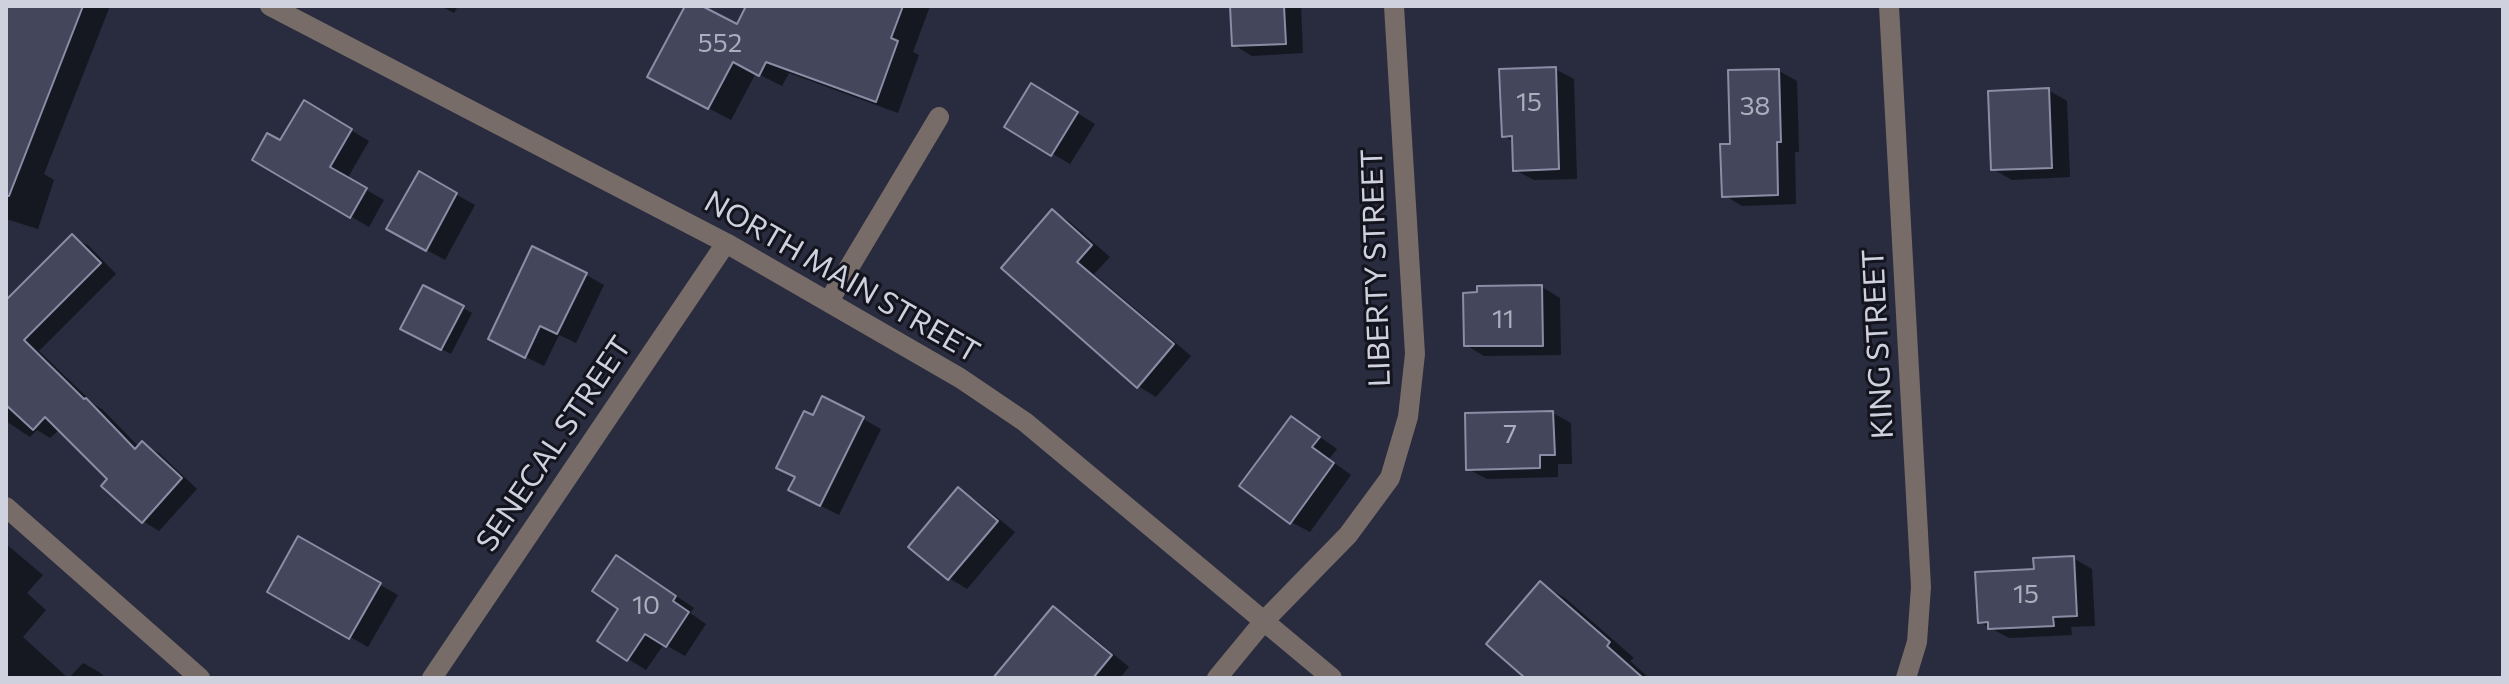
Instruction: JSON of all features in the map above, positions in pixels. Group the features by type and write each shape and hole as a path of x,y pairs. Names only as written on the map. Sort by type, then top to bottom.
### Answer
{"street":[{"name":"NORTH MAIN STREET","path":"270,6 726,243 960,378 1025,422 1332,678"},
{"name":"LIBERTY STREET","path":"1217,678 1264,621 1348,535 1390,478 1408,417 1415,354 1394,6"},
{"name":"KING STREET","path":"1889,6 1921,587 1917,642 1906,678"},
{"path":"829,301 939,117"},
{"name":"SENECAL STREET","path":"432,678 726,243"},
{"path":"6,507 200,678"}],"building":[{"path":"6,6 83,6 9,196 6,196"},
{"path":"685,6 702,6 737,24 746,6 903,6 891,38 898,41 876,102 766,62 759,76 733,62 708,109 647,77"},
{"path":"1230,6 1284,6 1286,44 1232,46"},
{"path":"1556,67 1559,169 1513,171 1512,136 1502,137 1499,69"},
{"path":"1779,69 1781,142 1777,142 1778,195 1722,197 1720,144 1730,144 1728,70"},
{"path":"1031,83 1078,112 1051,156 1004,127"},
{"path":"2049,88 2052,168 1991,170 1988,91"},
{"path":"304,100 352,129 330,167 367,188 350,218 252,160 267,133 280,140"},
{"path":"419,171 457,193 426,251 386,229"},
{"path":"1052,209 1092,245 1077,262 1174,344 1137,388 1001,268"},
{"path":"72,234 101,263 24,340 135,449 142,441 182,478 142,523 101,486 107,479 45,417 33,430 6,405 6,300"},
{"path":"532,246 587,273 557,334 540,326 525,358 488,339"},
{"path":"423,285 464,306 441,350 400,329"},
{"path":"1542,285 1543,346 1464,346 1463,293 1477,292 1477,286"},
{"path":"822,396 864,417 820,506 788,490 795,477 776,468 804,411 813,415"},
{"path":"1553,411 1555,455 1540,455 1540,468 1466,470 1465,413"},
{"path":"1291,416 1320,437 1312,447 1334,463 1290,524 1239,486"},
{"path":"958,487 998,521 948,580 908,547"},
{"path":"298,536 381,583 349,639 267,592"},
{"path":"616,555 676,596 673,601 689,612 666,647 645,634 627,661 597,641 618,609 592,591"},
{"path":"2074,556 2077,616 2053,617 2054,626 1988,629 1988,622 1978,623 1975,572 2034,569 2033,558"},
{"path":"1540,581 1610,642 1607,646 1643,678 1525,678 1486,644"},
{"path":"1053,606 1112,655 1093,678 993,678"}]}
